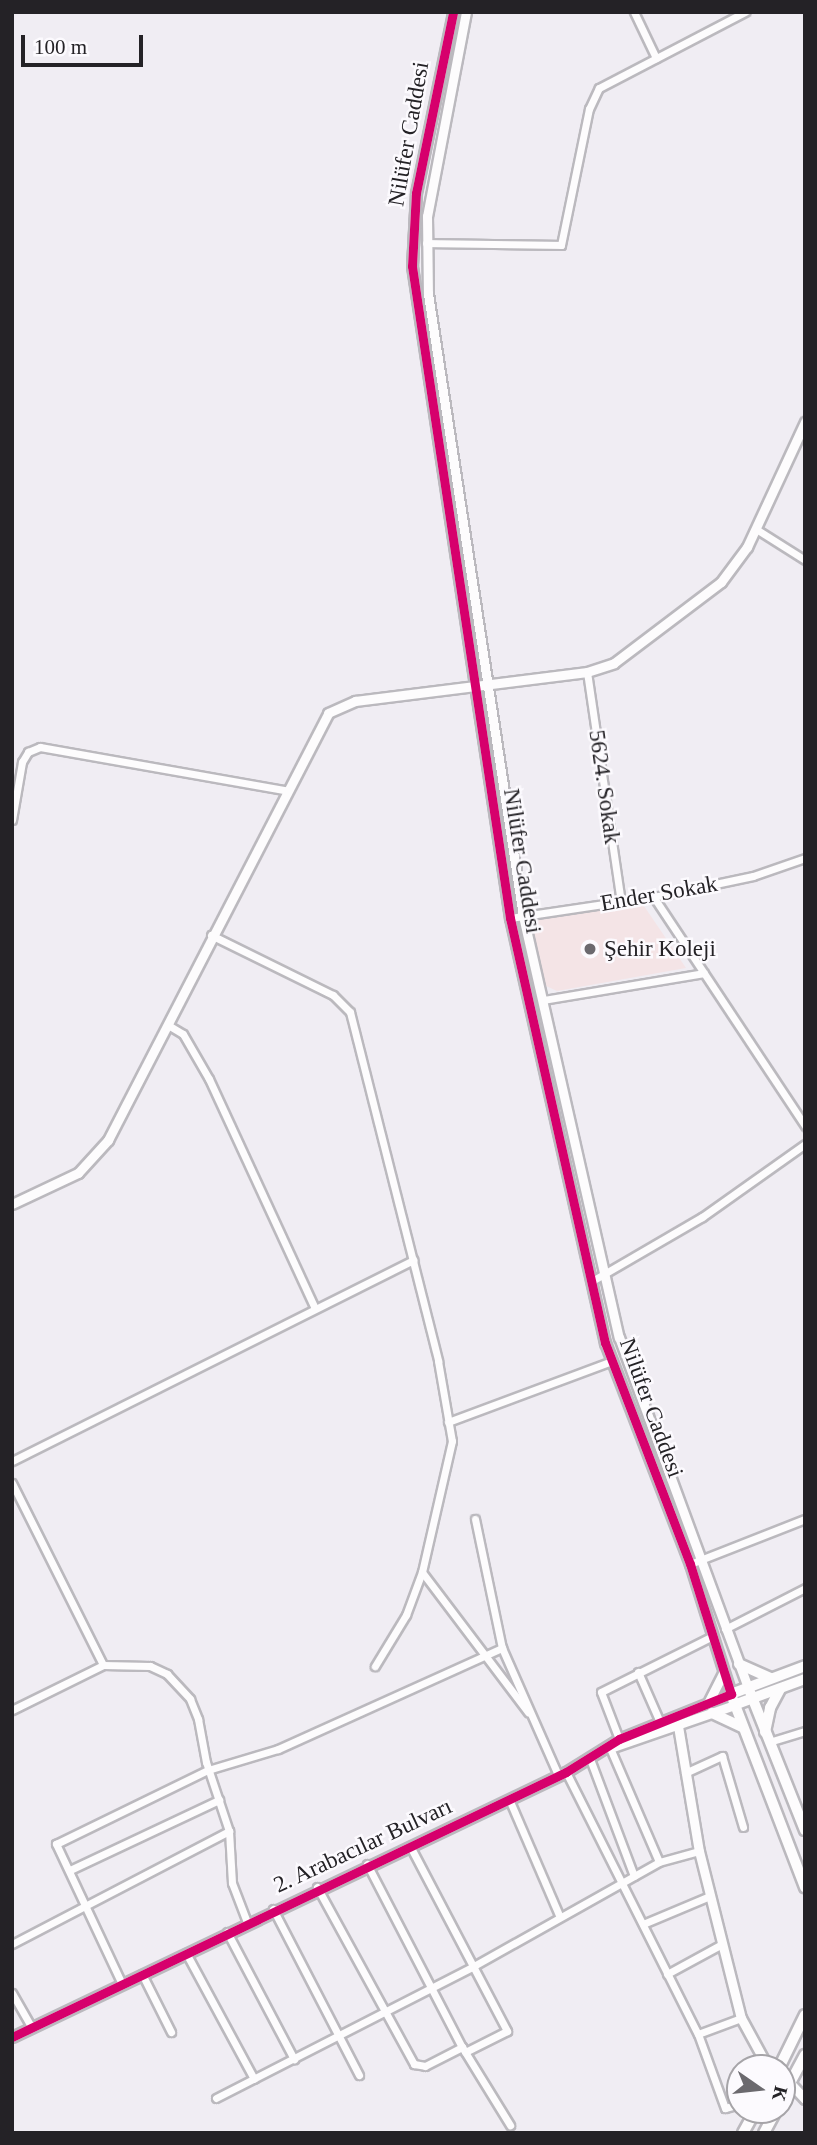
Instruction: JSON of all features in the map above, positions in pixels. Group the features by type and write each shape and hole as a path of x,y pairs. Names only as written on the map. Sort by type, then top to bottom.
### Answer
{"main road":[{"path":"739,1664 759,1676 772,1678"},
{"path":"732,1699 748,1687 805,1666"},
{"path":"732,1699 752,1699 805,1679"},
{"path":"748,1687 767,1737 800,1805 805,1830"},
{"path":"767,1737 770,1708 781,1688"},
{"path":"732,1699 805,1887"},
{"path":"710,1708 742,1727"},
{"path":"784,2054 805,2015"},
{"path":"796,2072 805,2055"}],"street":[{"name":"Nilüfer Caddesi","path":"453,12 416,193 412,266 510,918 612,1361 690,1564 732,1699"},
{"path":"466,12 436,156 426,243 435,355 523,916 619,1337 704,1560 725,1629 748,1687"},
{"path":"634,12 656,58"},
{"path":"426,243 561,245 593,98 599,88 745,12"},
{"path":"12,1204 92,1161 108,1140 318,725 340,706 587,672 614,663 712,590 756,529 805,422"},
{"path":"756,529 805,560"},
{"name":"5624. Sokak","path":"587,672 621,901"},
{"path":"12,820 22,762 28,752 40,747 285,790"},
{"name":"Ender Sokak","path":"510,918 653,896 753,876 805,858"},
{"path":"653,896 805,1126"},
{"path":"212,936 333,995 349,1012 412,1261 448,1422 452,1441 422,1572 406,1615 375,1666"},
{"path":"543,1000 704,973"},
{"path":"168,1025 183,1034 209,1079 315,1308"},
{"path":"592,1281 702,1217 805,1144"},
{"path":"12,1461 412,1261"},
{"path":"448,1422 612,1361"},
{"path":"12,1483 103,1665"},
{"path":"475,1519 502,1648 533,1718 643,1924 698,2035 726,2108"},
{"path":"690,1564 805,1519"},
{"path":"422,1572 533,1718"},
{"path":"725,1629 805,1588"},
{"path":"619,1739 601,1692 711,1637"},
{"path":"122,1984 88,1903 56,1844 208,1770 278,1749 482,1654 502,1648"},
{"path":"12,1710 103,1665 150,1666 167,1674 190,1699 208,1770 229,1832 232,1883 247,1922"},
{"path":"710,1708 723,1671"},
{"path":"638,1672 660,1722"},
{"path":"659,1862 610,1748 678,1726 732,1699"},
{"name":"2. Arabacılar Bulvarı","path":"12,2037 317,1887 562,1773 610,1748 619,1739 660,1722 710,1708"},
{"path":"678,1726 699,1851 722,1944 741,2018 761,2054"},
{"path":"767,1737 805,1731"},
{"path":"685,1773 722,1756 743,1827"},
{"path":"590,1759 634,1876"},
{"path":"509,1799 559,1915"},
{"path":"70,1870 219,1800"},
{"path":"12,1944 229,1832"},
{"path":"317,1887 384,2014 414,2064 425,2066 507,2031 410,1846"},
{"path":"216,2098 384,2014 659,1862 699,1851"},
{"path":"367,1864 463,2050 510,2125"},
{"path":"643,1924 710,1896"},
{"path":"273,1909 359,2074"},
{"path":"227,1933 294,2059"},
{"path":"667,1974 722,1944"},
{"path":"186,1953 254,2079"},
{"path":"142,1975 171,2032"},
{"path":"12,1993 32,2028"},
{"path":"698,2035 741,2018"}],"shaded area":[{"path":"642,903 686,968 557,991 544,985 530,921"}],"cycle path":[{"path":"12,2037 566,1772 619,1739 731,1694 690,1564 605,1343 510,918 412,266 416,193 453,12"}],"place":[{"name":"Şehir Koleji","path":"590,949"}]}
